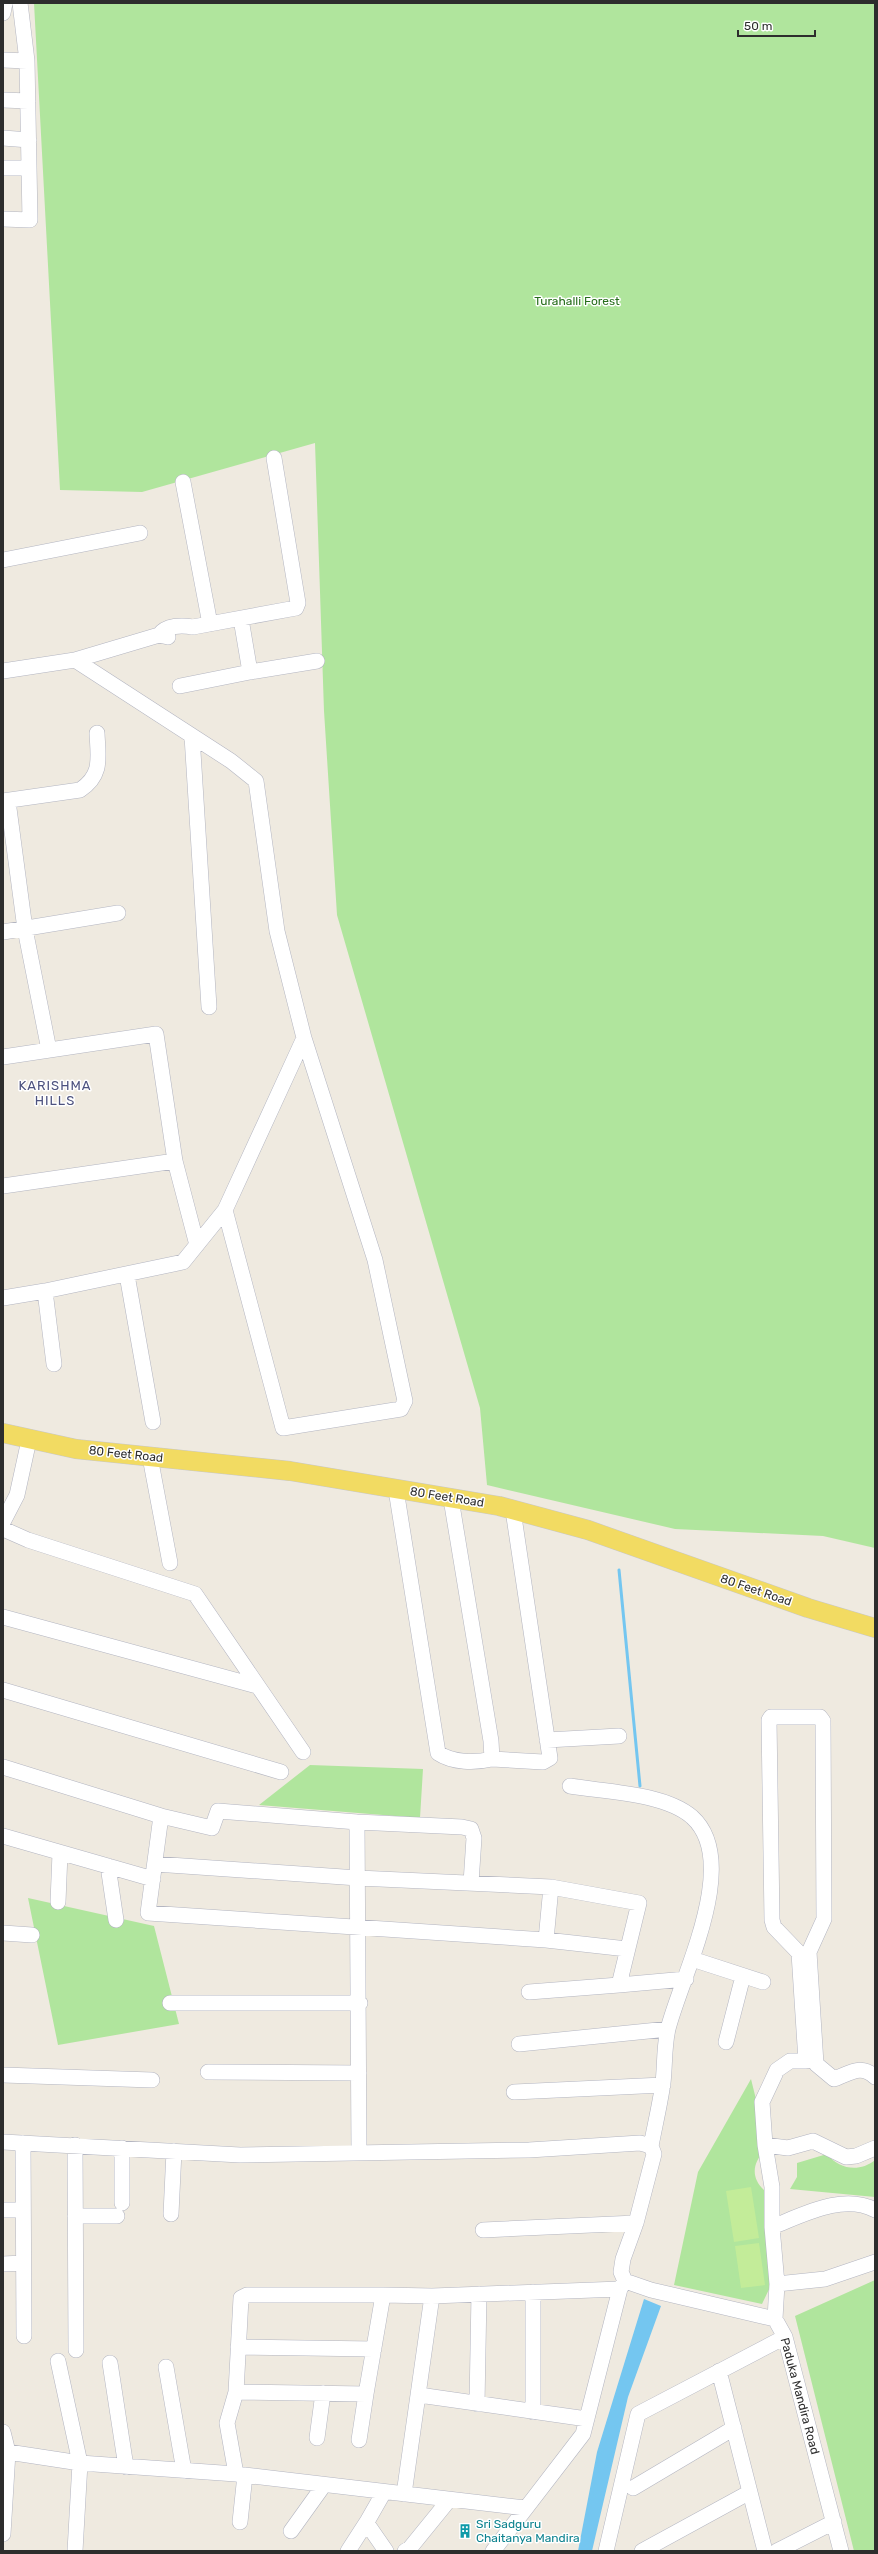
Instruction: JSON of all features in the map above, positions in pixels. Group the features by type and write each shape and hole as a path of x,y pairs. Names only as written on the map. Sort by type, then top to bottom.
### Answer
{"main road":[{"name":"80 Feet Road","path":"3,1433 28,1444"},
{"name":"80 Feet Road","path":"3,1441 76,1449 150,1461 288,1479 452,1505 514,1517 586,1538 805,1616 874,1632"},
{"name":"80 Feet Road","path":"150,1461 290,1471 520,1510 582,1528 874,1632"}],"street":[{"path":"3,13 4,3"},
{"path":"3,219 30,220 27,61 20,3"},
{"path":"3,60 27,61"},
{"path":"3,100 28,101"},
{"path":"3,138 29,140"},
{"path":"3,168 29,168"},
{"path":"3,671 75,660 160,635 167,628 185,625 193,627 296,608 298,603 274,458"},
{"path":"183,482 210,624"},
{"path":"3,560 140,533"},
{"path":"240,619 250,672"},
{"path":"75,660 192,736 256,781 277,931 304,1038 375,1260 405,1401 402,1409 283,1428 225,1210"},
{"path":"180,686 250,672 318,661"},
{"path":"49,1050 25,929 5,801 80,790 86,786 94,777 98,763 97,733"},
{"path":"192,736 209,1007"},
{"path":"3,932 118,913"},
{"path":"3,1058 156,1034 175,1161 197,1245"},
{"path":"3,1298 45,1292 183,1262 225,1210 304,1038"},
{"path":"3,1186 175,1161"},
{"path":"127,1275 153,1422"},
{"path":"45,1292 54,1364"},
{"path":"3,1522 17,1496 28,1444"},
{"path":"150,1461 170,1563"},
{"path":"397,1496 438,1753 446,1758 480,1762 492,1759 547,1761 550,1758 514,1517"},
{"path":"452,1505 491,1740 492,1759"},
{"path":"3,1529 28,1540 195,1594 303,1752"},
{"path":"3,1617 257,1686"},
{"path":"3,1690 281,1772"},
{"path":"240,2522 240,2475 227,2422 236,2392 240,2303 241,2298 247,2295 432,2296 533,2292 622,2285 646,2288 775,2320 777,2284 772,2227 772,2187 765,2145 762,2102 777,2070 790,2061 806,2061 809,2045 806,1979 809,1952 824,1919 823,1721 820,1717 771,1717 769,1720 772,1920 774,1927 799,1953 806,1979"},
{"path":"547,1740 619,1736"},
{"path":"3,1767 161,1816 212,1828 218,1811 357,1822 449,1826 471,1829 474,1838 471,1883"},
{"path":"493,2551 583,2434 622,2285 621,2272 623,2259 636,2223 654,2154 652,2146 662,2085 668,2029 686,1979 711,1889 712,1872 710,1853 705,1835 697,1824 678,1808 658,1800 570,1786"},
{"path":"161,1816 148,1913 546,1940 627,1949"},
{"path":"357,1822 360,2003 359,2153"},
{"path":"3,1836 153,1879"},
{"path":"58,1902 60,1853"},
{"path":"155,1864 358,1878 551,1887 639,1902 619,1985"},
{"path":"108,1866 116,1920"},
{"path":"546,1940 551,1887"},
{"path":"3,1933 32,1935"},
{"path":"692,1959 763,1982"},
{"path":"726,2042 743,1976"},
{"path":"529,1992 686,1979"},
{"path":"170,2003 360,2003"},
{"path":"519,2044 668,2029"},
{"path":"809,2045 816,2064 830,2078 834,2079 861,2070 869,2072 875,2077"},
{"path":"208,2072 359,2073"},
{"path":"3,2075 152,2080"},
{"path":"514,2092 662,2085"},
{"path":"765,2145 788,2148 813,2141 846,2157 856,2156 875,2148"},
{"path":"3,2142 240,2154 529,2150 640,2144 652,2146"},
{"path":"23,2143 24,2336"},
{"path":"75,2145 76,2350"},
{"path":"75,2216 119,2210 122,2148"},
{"path":"171,2214 174,2151"},
{"path":"772,2227 810,2212 847,2203 866,2206 875,2210"},
{"path":"3,2210 23,2210"},
{"path":"482,2230 636,2223"},
{"path":"777,2284 825,2280 875,2262"},
{"path":"3,2264 23,2263"},
{"path":"533,2292 533,2412"},
{"path":"478,2404 479,2294"},
{"path":"359,2440 383,2295"},
{"path":"404,2494 432,2296"},
{"name":"Paduka Mandira Road","path":"775,2320 786,2337 841,2551"},
{"path":"606,2551 638,2414 786,2337"},
{"path":"238,2347 374,2349"},
{"path":"58,2361 80,2463 75,2551"},
{"path":"110,2363 126,2467"},
{"path":"166,2367 184,2471"},
{"path":"719,2371 766,2551"},
{"path":"236,2392 366,2394"},
{"path":"317,2438 323,2393"},
{"path":"419,2395 587,2419"},
{"path":"633,2488 734,2428"},
{"path":"3,2432 6,2450 3,2534"},
{"path":"6,2450 80,2463 240,2475 525,2508"},
{"path":"291,2531 324,2485"},
{"path":"348,2551 384,2492"},
{"path":"642,2551 750,2492"},
{"path":"405,2551 410,2548 449,2500"},
{"path":"368,2520 370,2530 386,2551"},
{"path":"777,2551 834,2522"}],"green space":[{"name":"Turahalli Forest","path":"34,3 875,3 875,1548 823,1536 675,1529 487,1485 480,1408 337,915 324,711 315,443 142,492 60,490"},
{"path":"310,1765 423,1769 420,1818 259,1805"},
{"path":"28,1898 154,1926 179,2024 58,2045"},
{"path":"751,2079 768,2148 759,2158 755,2169 757,2180 765,2191 773,2281 762,2304 674,2285 698,2172"},
{"path":"827,2154 837,2163 850,2168 862,2167 875,2160 875,2197 790,2189 797,2177 797,2163"},
{"path":"751,2187 759,2238 734,2242 726,2191"},
{"path":"759,2243 765,2285 741,2288 735,2246"},
{"path":"875,2280 875,2551 854,2551 795,2316"}],"water":[{"path":"644,2299 661,2306 628,2397 592,2551 578,2551 597,2452"}],"waterway":[{"path":"619,1570 640,1786"}],"place":[{"name":"Sri Sadguru Chaitanya Mandira","path":"465,2531"}],"district":[{"name":"KARISHMA HILLS","path":"55,1092"}]}
